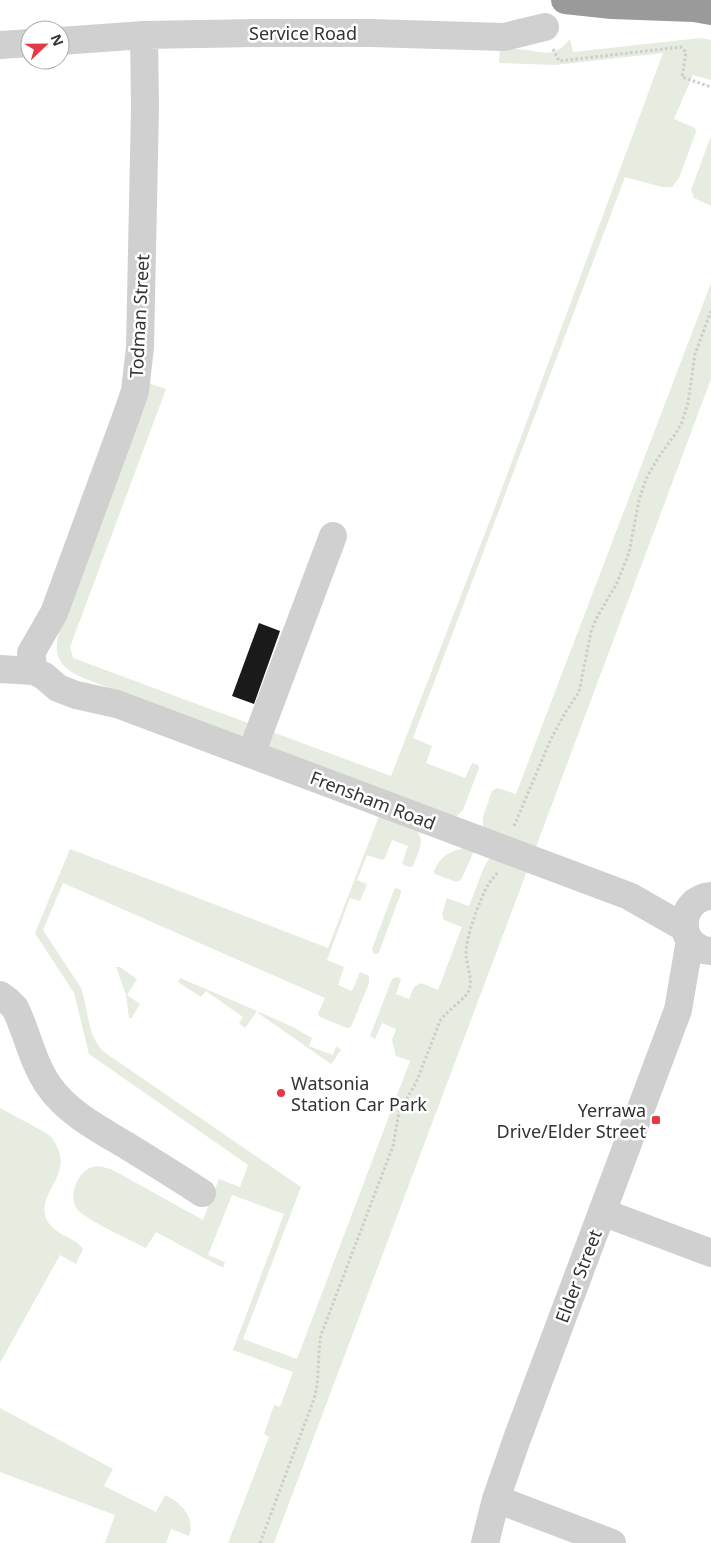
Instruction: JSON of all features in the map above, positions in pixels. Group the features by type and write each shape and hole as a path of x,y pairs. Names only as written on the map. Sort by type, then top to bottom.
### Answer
{"highway":[{"path":"565,0 612,5 694,8 711,11"}],"street":[{"name":"Service Road","path":"70,40 144,35 370,33 504,37 545,27"},
{"name":"Todman Street","path":"37,661 126,417 138,369 145,118 144,35"},
{"path":"0,45 20,44"},
{"path":"251,754 334,536"},
{"path":"0,654 37,661"},
{"path":"0,669 37,661"},
{"name":"Frensham Road","path":"37,661 44,676 58,688 76,695 117,704 629,896 701,915"},
{"name":"Elder Street","path":"485,1543 496,1499 678,1010 701,915"},
{"name":"Elder Street","path":"678,1010 711,958"},
{"path":"0,995 15,1008 40,1071 48,1085 71,1110 202,1193"},
{"path":"602,1212 711,1253"},
{"path":"496,1499 612,1543"}],"path":[{"path":"545,27 550,44 559,61 681,47 686,52 682,77 711,87"},
{"path":"260,1543 314,1399 318,1379 318,1352 321,1335 393,1146 400,1112 416,1083 440,1021 445,1014 466,997 469,990 467,945 483,896 499,871 513,827 551,739 579,692 591,632 598,614 617,583 629,552 639,500 646,479 682,422 688,403 695,354 711,311"}],"shaded area":[{"path":"701,38 711,40 711,80 693,75 674,119 695,128 696,132 679,178 672,187 662,187 625,177 413,738 432,746 426,763 465,778 472,763 478,765 479,768 463,810 456,817 83,678 65,667 58,657 58,636 148,383 166,389 70,647 73,658 391,776 494,510 663,53 555,65 499,63 500,48 546,53 556,51 570,39 573,52"},
{"path":"711,136 711,206 694,198 691,190"},
{"path":"711,283 711,379 536,847 483,827 483,817 492,791 497,788 516,794"},
{"path":"379,816 417,831 420,835 421,844 413,866 409,867 402,864 408,846 392,840 385,858 382,860 367,855 357,880 367,884 360,901 350,898 327,960 344,967 338,985 352,991 360,972 369,976 369,983 351,1027 347,1028 320,1017 318,1014 325,998 63,883 43,930 81,988 91,1030 98,1045 104,1052 301,1187 243,1339 297,1359 410,1061 396,1056 392,1040 396,1029 382,1023 375,1039 370,1036 392,979 397,977 401,979 396,994 409,999 414,987 421,983 438,990 462,927 444,920 442,914 447,898 469,906 484,867 490,857 527,871 274,1543 228,1543 269,1437 264,1434 274,1405 280,1407 293,1372 233,1350 284,1214 232,1195 208,1255 225,1262 223,1268 156,1232 146,1248 99,1225 78,1210 73,1199 75,1186 82,1174 92,1167 99,1166 111,1169 203,1220 219,1179 240,1187 248,1165 89,1054 74,993 35,933 70,849 328,948"},
{"path":"466,848 474,851 461,880 456,882 435,874 434,871 439,862 450,852"},
{"path":"396,888 401,890 401,893 379,952 374,954 372,949"},
{"path":"116,967 120,967 137,979 127,995 140,1004 131,1019 129,1018 126,995"},
{"path":"180,978 257,1011 245,1028 239,1023 243,1017 206,991 201,997 178,982"},
{"path":"259,1012 293,1027 312,1038 309,1046 333,1055 336,1046 341,1050 331,1064"},
{"path":"0,1108 44,1132 54,1140 61,1159 60,1168 46,1201 44,1209 46,1218 54,1229 75,1241 83,1249 76,1264 60,1255 0,1363"},
{"path":"0,1408 113,1469 104,1486 156,1512 165,1495 171,1498 181,1506 188,1517 191,1529 189,1536 171,1529 166,1543 105,1543 115,1515 0,1472"}],"building":[{"path":"259,623 280,631 254,704 232,696"}],"place":[{"name":"Watsonia Station Car Park","path":"281,1093"},
{"name":"Yerrawa Drive/Elder Street","path":"656,1120"}]}
